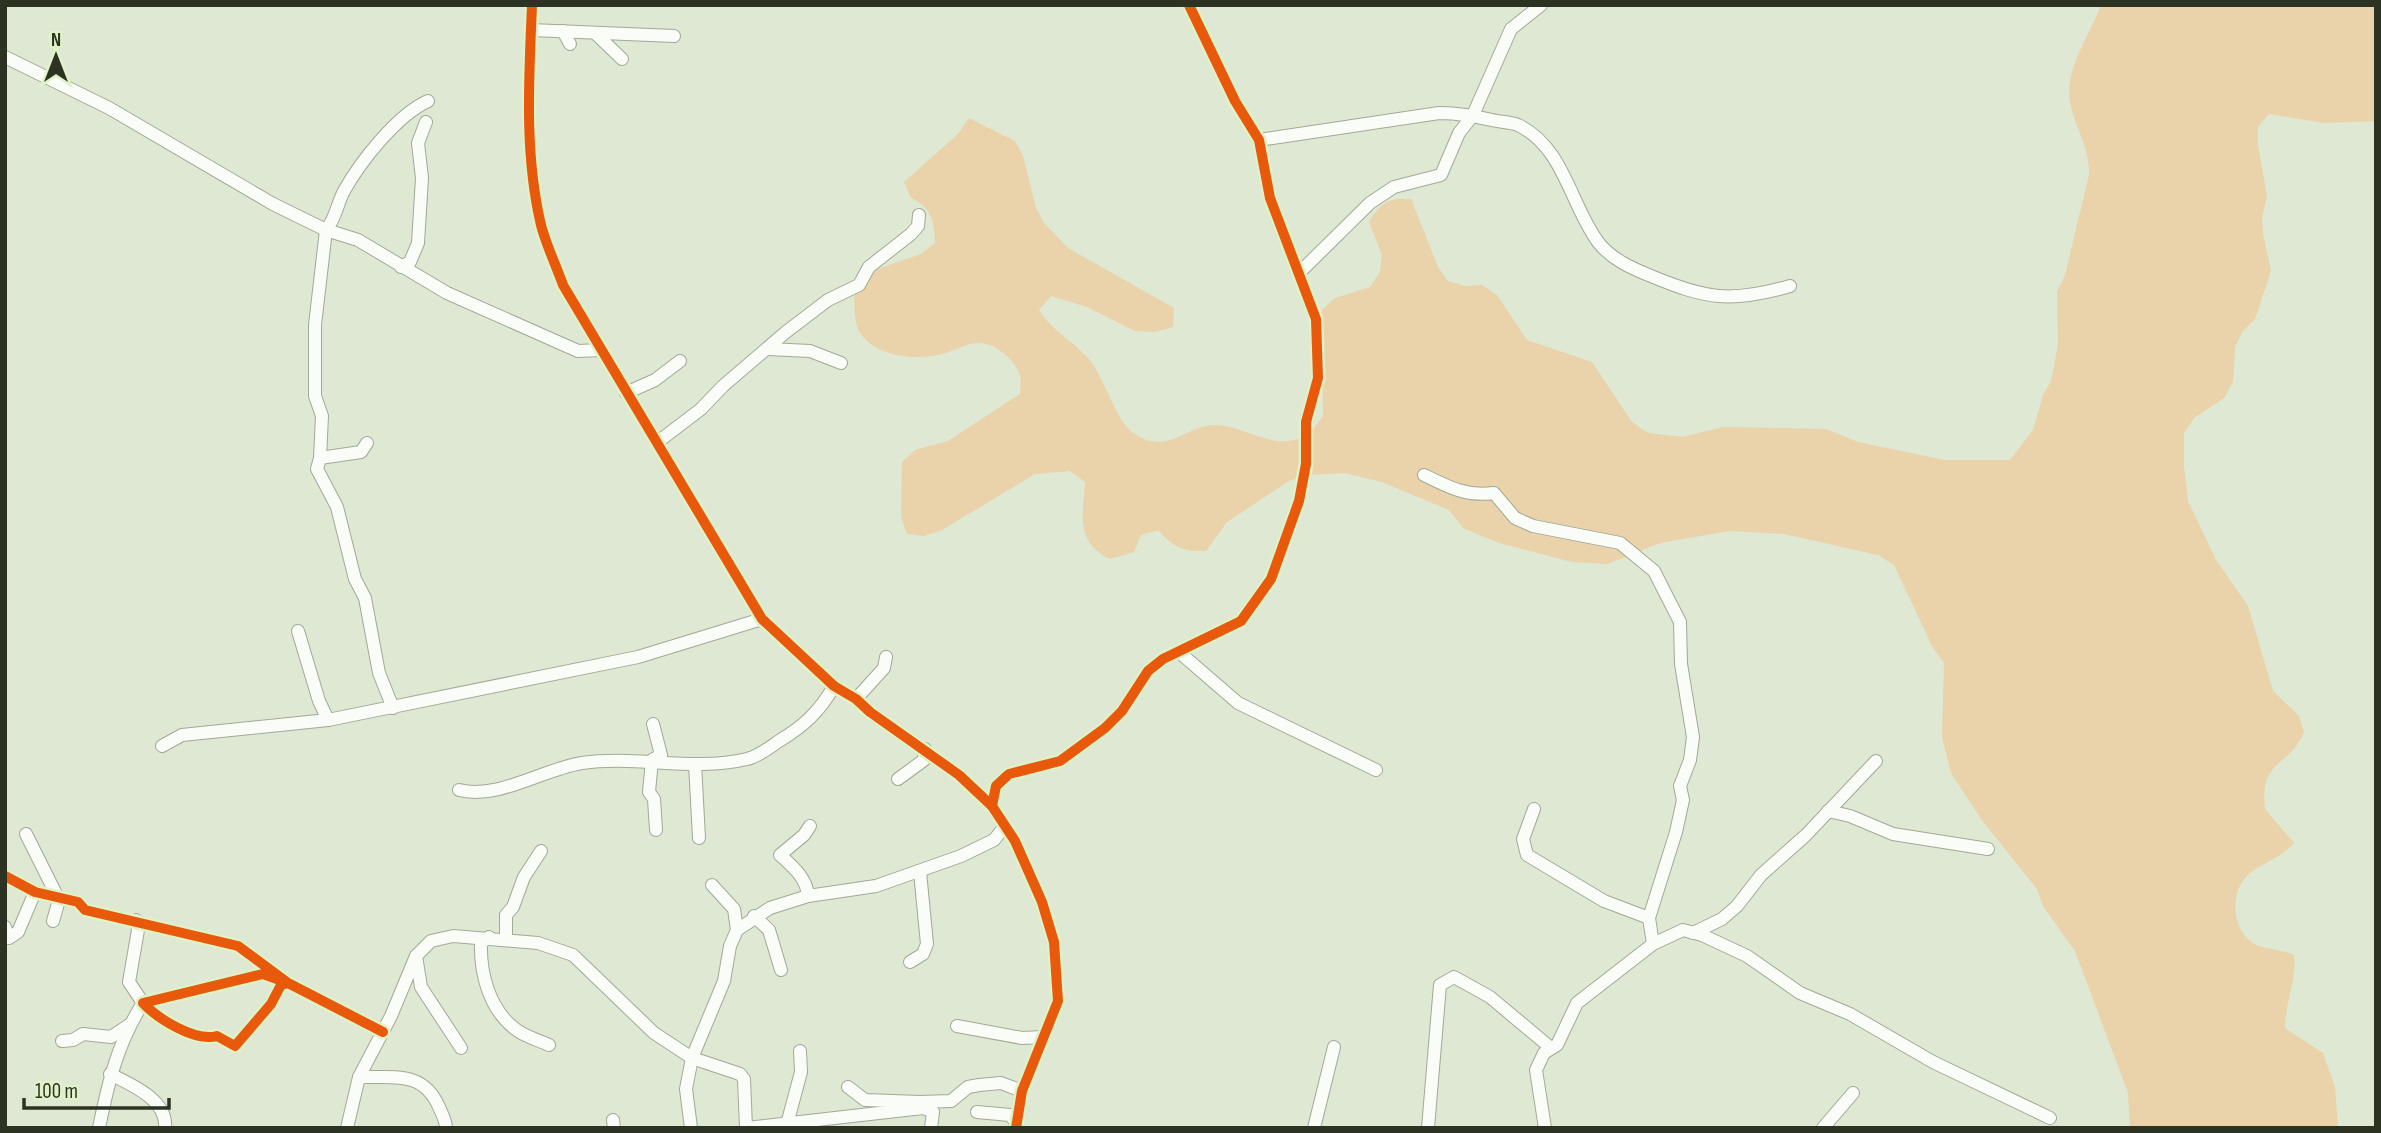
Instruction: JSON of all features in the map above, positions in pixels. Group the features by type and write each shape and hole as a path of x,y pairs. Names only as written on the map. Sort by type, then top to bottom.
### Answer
{"street":[{"path":"531,5 531,170 541,227 564,285 601,350 659,441 762,619 834,686 856,698 870,712 926,749 992,806 1015,841 1042,902 1054,942 1058,1001 1022,1091 1017,1126"},
{"path":"992,806 992,796 1003,779 1019,770 1051,764 1075,752 1122,711 1148,671 1163,659 1241,621 1271,579 1299,501 1306,464 1306,422 1318,378 1316,319 1270,198 1258,140 1229,90 1189,5"},
{"path":"1300,272 1370,202 1394,187 1441,175 1459,133 1473,115 1511,29 1541,5"},
{"path":"531,30 674,36"},
{"path":"563,31 570,44"},
{"path":"595,33 622,59"},
{"path":"5,57 109,108 273,204 326,230 358,240 401,267 470,304 578,351 601,350"},
{"path":"393,708 379,673 365,598 355,579 337,507 317,469 322,416 315,396 315,325 326,230 333,222 339,202 354,174 386,133 428,101"},
{"path":"1258,140 1415,116 1464,112 1517,125 1537,139 1561,169 1596,239 1609,254 1623,264 1680,290 1705,296 1763,293 1790,286"},
{"path":"401,267 410,262 418,243 422,178 418,143 426,122"},
{"path":"659,441 702,409 723,386 828,300 859,285 869,267 918,226 919,215"},
{"path":"767,349 810,351 841,363"},
{"path":"626,393 655,380 681,361"},
{"path":"320,458 361,452 367,443"},
{"path":"1424,475 1456,491 1479,495 1494,493 1515,518 1533,526 1620,542 1654,571 1679,622 1681,664 1693,737 1690,760 1680,786 1683,800 1676,832 1649,918 1653,944"},
{"path":"162,746 182,735 328,720 638,657 762,619"},
{"path":"298,631 319,701 328,720"},
{"path":"1179,652 1238,703 1376,770"},
{"path":"856,698 884,668 886,657"},
{"path":"459,790 480,793 581,763 652,761 695,764 749,759 791,734 820,711 834,686"},
{"path":"652,761 661,755 653,724"},
{"path":"898,779 924,760 926,749"},
{"path":"652,761 649,792 654,799 656,831"},
{"path":"1693,933 1722,919 1876,761"},
{"path":"695,764 699,838"},
{"path":"1534,809 1523,839 1527,855 1604,901 1649,918"},
{"path":"1828,811 1893,834 1988,849"},
{"path":"808,896 807,888 796,870 780,855 804,835 810,826"},
{"path":"691,1128 686,1089 692,1058 724,981 730,946 737,930 764,910 808,896 876,886 920,872 982,847 1001,834 1005,826"},
{"path":"26,834 59,900 53,921"},
{"path":"506,938 506,915 513,907 524,877 541,851"},
{"path":"910,962 923,954 927,944 920,872"},
{"path":"5,876 34,892 59,900 78,902 85,910 239,946 288,983"},
{"path":"712,885 734,909 737,930"},
{"path":"5,927 9,938 18,932 34,892"},
{"path":"754,916 769,930 781,970"},
{"path":"136,920 138,930 129,982 150,1011 187,1031 207,1038 217,1036 235,1046 271,1004 281,985 288,983"},
{"path":"1545,1128 1536,1070 1544,1053 1557,1045 1577,1003 1653,944 1683,930 1747,956 1800,993 1850,1014 1933,1062 2050,1118"},
{"path":"347,1128 359,1077 383,1032 416,956 432,941 453,936 506,938 538,943 573,955 654,1033 692,1058 734,1070 744,1079 747,1128 785,1126 923,1108 933,1112 931,1128"},
{"path":"489,937 481,943 480,963 493,1004 514,1028 549,1045"},
{"path":"416,956 421,987 461,1048"},
{"path":"99,1128 110,1074 129,1024 143,1003 263,974 288,983 383,1032"},
{"path":"1428,1128 1440,985 1454,977 1470,984 1551,1048"},
{"path":"62,1041 73,1040 83,1034 111,1037 129,1024"},
{"path":"957,1026 1021,1038 1044,1037"},
{"path":"1314,1128 1334,1048"},
{"path":"785,1126 795,1103 801,1072 800,1051"},
{"path":"110,1074 129,1083 162,1107 166,1116 165,1128"},
{"path":"359,1077 413,1079 423,1083 432,1089 446,1128"},
{"path":"848,1087 865,1100 920,1102 951,1101 968,1087 979,1085 1001,1083 1022,1091"},
{"path":"1823,1128 1853,1093"},
{"path":"977,1112 1010,1115 1017,1126"}],"shaded area":[{"path":"2101,5 2376,5 2376,121 2324,123 2269,114 2258,127 2258,145 2267,196 2262,217 2263,234 2271,271 2255,319 2242,332 2235,347 2233,382 2224,398 2194,418 2184,433 2188,501 2216,560 2248,606 2273,691 2299,716 2304,732 2295,747 2269,775 2264,792 2265,809 2294,843 2249,874 2242,882 2236,914 2244,935 2252,942 2294,955 2294,973 2285,1028 2323,1053 2335,1087 2338,1128 2130,1128 2128,1093 2075,951 2043,906 2037,889 1981,819 1951,773 1942,737 1944,663 1933,648 1894,565 1878,555 1784,534 1729,531 1660,543 1608,564 1572,562 1499,543 1463,528 1449,510 1382,482 1345,473 1306,475 1289,481 1227,522 1206,551 1191,551 1179,547 1158,530 1141,535 1134,552 1110,559 1099,552 1086,536 1083,517 1085,482 1070,471 1035,474 942,530 924,536 907,534 901,517 902,462 915,450 948,441 1020,394 1020,378 1016,368 1003,352 990,345 974,343 932,356 896,355 875,347 866,340 855,319 855,277 921,254 935,243 934,228 928,211 911,198 904,182 958,134 969,118 1015,141 1023,156 1036,208 1044,223 1068,248 1174,308 1173,327 1155,332 1135,331 1087,307 1051,296 1039,310 1050,324 1088,358 1122,420 1136,435 1147,440 1165,441 1206,426 1218,425 1279,441 1292,440 1310,432 1323,416 1322,310 1335,298 1370,287 1380,272 1382,255 1369,222 1377,210 1391,200 1411,199 1438,267 1448,281 1465,286 1482,285 1497,295 1527,340 1592,362 1632,422 1648,433 1683,437 1723,427 1826,429 1858,442 1944,460 2010,460 2033,430 2043,395 2051,381 2058,345 2057,292 2065,275 2089,175 2085,148 2071,107 2070,81 2078,55"}],"cycle path":[{"path":"532,5 529,115 532,171 541,225 563,285 762,619 834,686 856,699 870,712 959,775 992,806 1015,841 1042,902 1054,942 1058,1001 1022,1091 1016,1128"},
{"path":"992,806 996,786 1009,774 1060,761 1105,728 1122,711 1148,671 1163,659 1241,621 1271,579 1299,501 1306,464 1306,422 1318,378 1316,319 1270,198 1259,140 1235,101 1189,5"},
{"path":"5,876 35,892 78,902 85,910 238,946 288,983 281,985 271,1004 235,1046 217,1036 198,1036 177,1028 143,1003 263,974 288,983 383,1032"}]}
